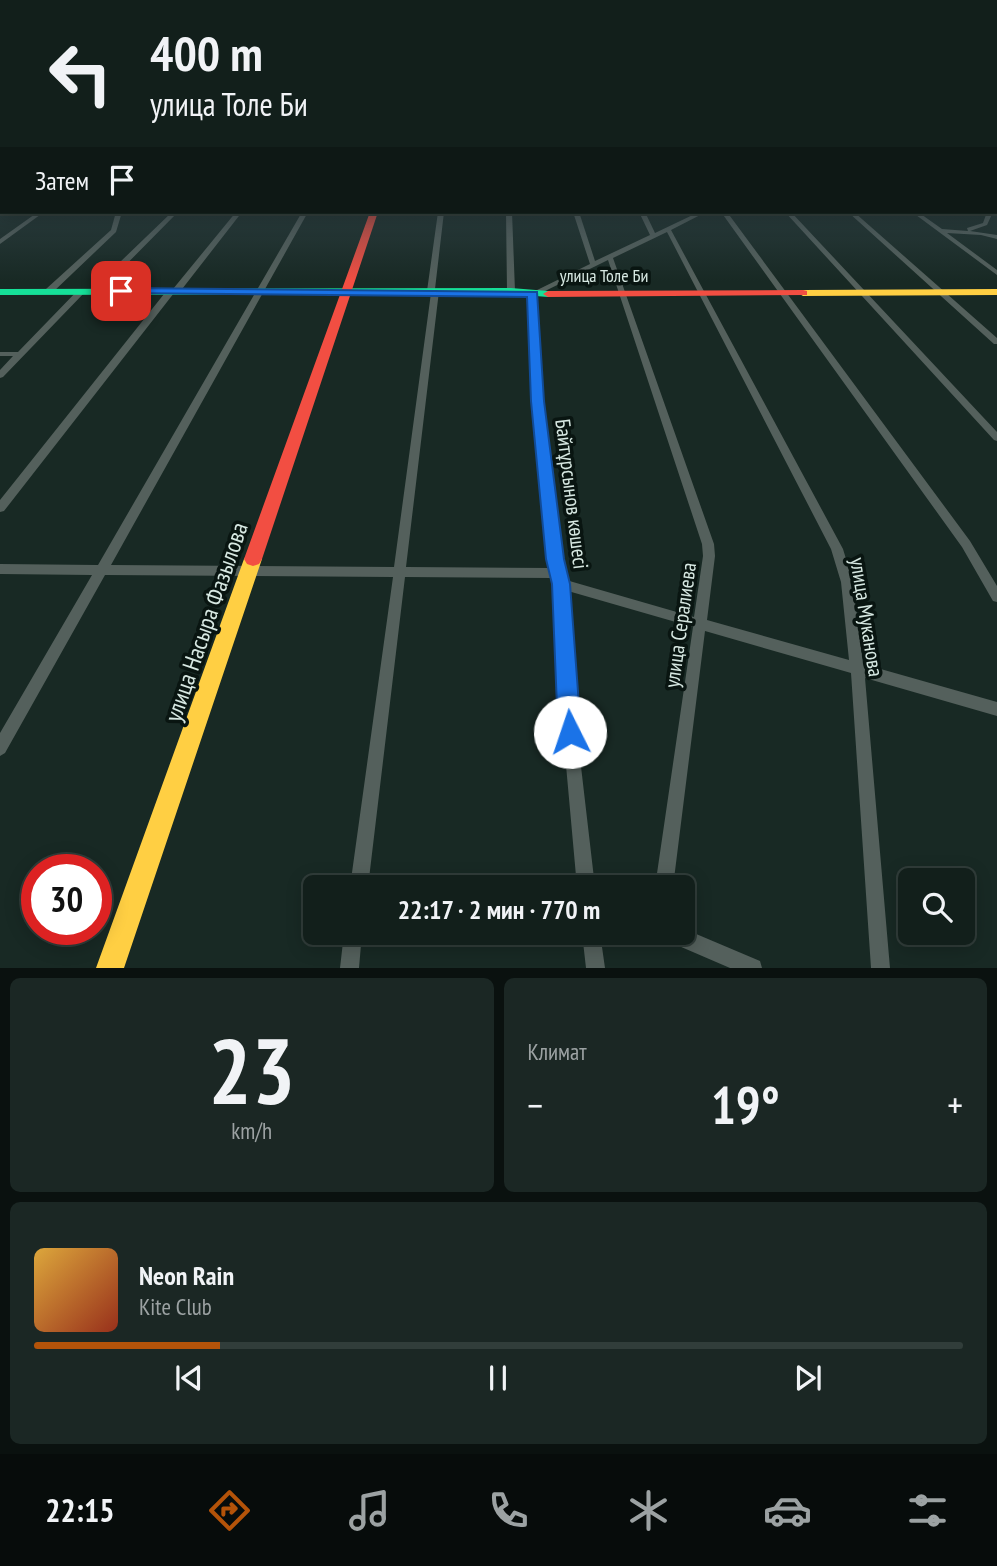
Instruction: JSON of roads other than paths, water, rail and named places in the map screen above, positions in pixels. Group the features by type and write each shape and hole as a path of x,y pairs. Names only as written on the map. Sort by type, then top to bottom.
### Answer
{"street":[{"path":"0,242 38,214"},
{"path":"49,291 114,231 118,214"},
{"path":"0,375 173,214"},
{"path":"0,508 237,214"},
{"path":"0,748 257,292 304,214"},
{"name":"улица Насыра Фазылова","path":"110,968 373,214"},
{"path":"361,875 400,570 441,214"},
{"path":"509,214 511,291"},
{"path":"577,214 593,264"},
{"path":"643,214 653,236"},
{"path":"533,294 699,214"},
{"path":"725,214 966,544 997,597"},
{"path":"790,214 997,438"},
{"path":"853,214 997,342"},
{"path":"918,214 997,273"},
{"path":"960,231 985,224 989,214"},
{"name":"улица Муканова","path":"667,229 837,549 846,582 857,668 881,968"},
{"path":"941,231 997,237"},
{"name":"улица Сералиева","path":"610,257 708,544 706,588 666,875"},
{"name":"улица Толе Би","path":"0,292 511,291 533,294 624,295 997,292"},
{"name":"Байтұрсынов көшесі","path":"533,294 537,401 560,578 570,732 585,875"},
{"path":"0,354 21,354"},
{"path":"0,569 400,570 560,578 700,623 997,709"},
{"path":"695,943 753,968"},
{"path":"349,968 352,945"},
{"path":"593,945 596,968"}]}
